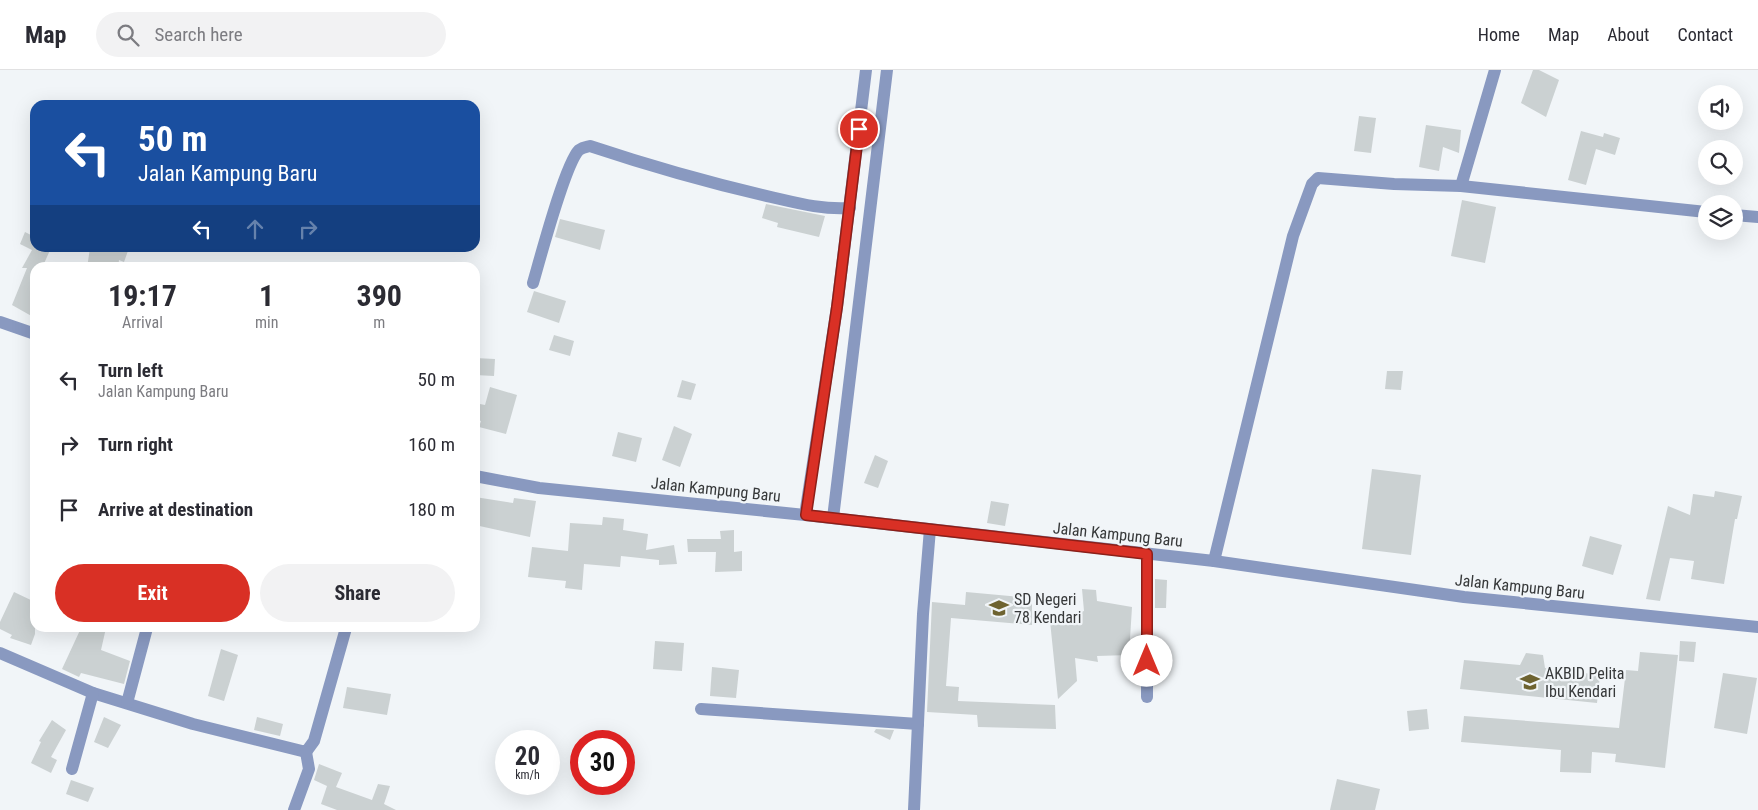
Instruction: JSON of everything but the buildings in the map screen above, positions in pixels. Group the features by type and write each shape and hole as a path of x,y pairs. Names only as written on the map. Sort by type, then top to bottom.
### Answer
{"street":[{"path":"806,515 850,208 866,70"},
{"path":"833,518 887,70"},
{"path":"1461,186 1495,70"},
{"path":"534,283 546,235 572,164 578,151 584,147 590,146 680,174 748,192 825,209 850,208"},
{"path":"1214,561 1293,236 1312,184 1318,178 1394,184 1461,186 1698,211"},
{"path":"1743,216 1758,218"},
{"path":"0,322 30,332"},
{"name":"Jalan Kampung Baru","path":"480,477 539,488 806,515 1214,561 1464,597 1758,627"},
{"path":"914,810 923,614 930,529"},
{"path":"1147,554 1147,697"},
{"path":"126,703 146,632"},
{"path":"294,810 309,769 306,752 314,740 345,632"},
{"path":"0,653 94,693 193,724 306,752"},
{"path":"72,769 94,693"},
{"path":"701,709 918,724"}],"place":[{"name":"SD Negeri 78 Kendari","path":"999,608"},
{"name":"AKBID Pelita Ibu Kendari","path":"1530,682"}],"route":[{"path":"859,129 837,307 806,515 1147,554 1147,661"}]}
